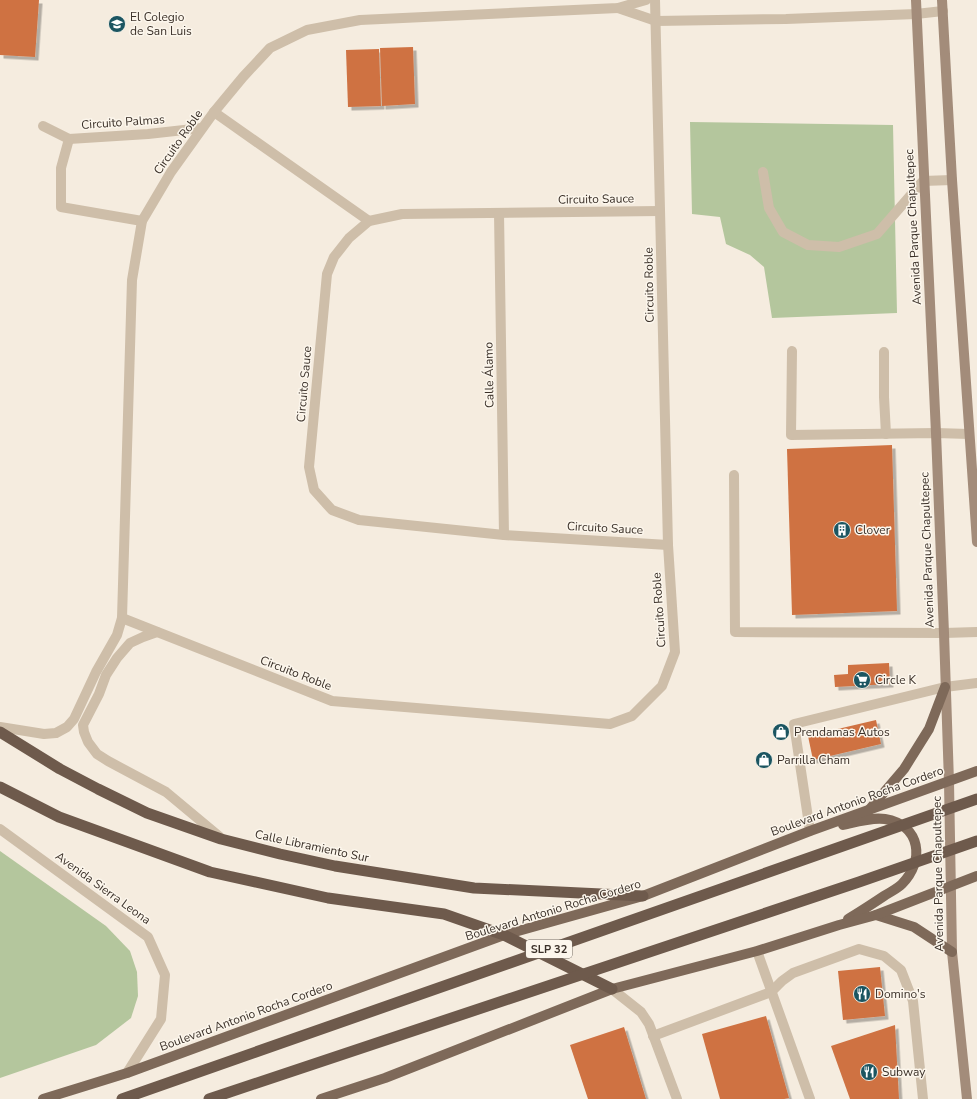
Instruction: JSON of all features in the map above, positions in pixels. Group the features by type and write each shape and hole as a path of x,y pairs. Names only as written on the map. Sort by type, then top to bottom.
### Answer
{"highway":[{"name":"Calle Libramiento Sur","path":"0,732 98,790 147,813 221,839 335,866 474,888 643,896"},
{"path":"0,787 59,817 210,872 328,898 444,914 504,935 612,989"},
{"name":"SLP 32","path":"122,1099 977,800"},
{"path":"209,1099 859,882 977,840"}],"main road":[{"name":"Avenida Parque Chapultepec","path":"916,0 944,633 949,782 952,952 967,1099"},
{"path":"942,0 952,180 977,542"},
{"path":"869,810 904,769 928,729 945,687"},
{"name":"Boulevard Antonio Rocha Cordero","path":"43,1099 127,1073 504,935 643,896 810,831 977,771"},
{"path":"810,831 872,819 885,819 900,824 914,836 917,850 913,870 901,885 839,925"},
{"path":"321,1099 385,1078 612,989 757,951 876,915 977,876"},
{"path":"876,915 914,927 952,952"}],"street":[{"name":"Circuito Roble","path":"0,727 44,734 56,733 67,727 74,719 96,672 117,635 122,618 132,280 142,222 171,172 214,112 243,77 270,48 307,30 360,20 618,8 646,0"},
{"name":"Circuito Roble","path":"122,618 332,701 610,724 632,716 662,686 675,652 668,545 655,0"},
{"name":"Circuito Roble","path":"618,8 656,21 786,19 916,14 943,11"},
{"path":"214,112 369,221"},
{"name":"Circuito Palmas","path":"43,126 69,139 148,134 202,128"},
{"name":"Circuito Palmas","path":"69,139 61,168 61,207 142,222"},
{"path":"763,172 769,208 783,232 808,245 839,247 877,234 924,181 952,180"},
{"name":"Circuito Sauce","path":"660,211 402,214 369,221 349,238 334,257 327,274 309,467 314,490 332,510 359,520 504,535 668,545"},
{"name":"Calle Álamo","path":"499,214 504,535"},
{"path":"792,351 792,435 969,434"},
{"path":"884,352 886,434"},
{"path":"734,475 735,632 977,632"},
{"path":"157,632 130,643 117,658 106,675 99,694 83,725 84,732 88,742 97,754 166,792 221,839"},
{"path":"810,831 794,724 945,687 977,683"},
{"path":"74,719 83,725"},
{"name":"Avenida Sierra Leona","path":"0,829 148,937 165,974 161,1019 127,1073"},
{"path":"653,1036 771,992 793,973 859,949 884,956 901,970 913,1001 923,1099"},
{"path":"757,951 810,1099"},
{"path":"612,989 641,1012 649,1024 677,1099"}],"green space":[{"path":"690,122 893,125 897,313 772,318 764,267 750,255 726,244 720,217 692,214"},
{"path":"0,851 106,926 130,951 137,972 138,996 131,1018 96,1045 0,1078"}],"building":[{"path":"0,0 39,0 35,57 0,55"},
{"path":"413,47 415,104 382,106 380,48"},
{"path":"379,49 381,106 348,107 346,50"},
{"name":"Clover","path":"892,445 897,611 792,615 787,449"},
{"path":"889,663 890,684 835,687 834,675 848,674 848,665"},
{"path":"876,720 881,744 813,760 808,736"},
{"name":"Domino's","path":"880,967 885,1016 843,1020 838,971"},
{"path":"766,1016 789,1098 720,1099 702,1034"},
{"name":"Subway","path":"895,1025 899,1099 850,1099 831,1046"},
{"path":"624,1027 646,1099 588,1099 570,1045"}],"place":[{"name":"El Colegio de San Luis","path":"117,24"},
{"name":"Clover","path":"842,530"},
{"name":"Circle K","path":"862,680"},
{"name":"Prendamas Autos","path":"781,732"},
{"name":"Parrilla Cham","path":"764,760"},
{"name":"Domino's","path":"862,994"},
{"name":"Subway","path":"869,1072"}]}
